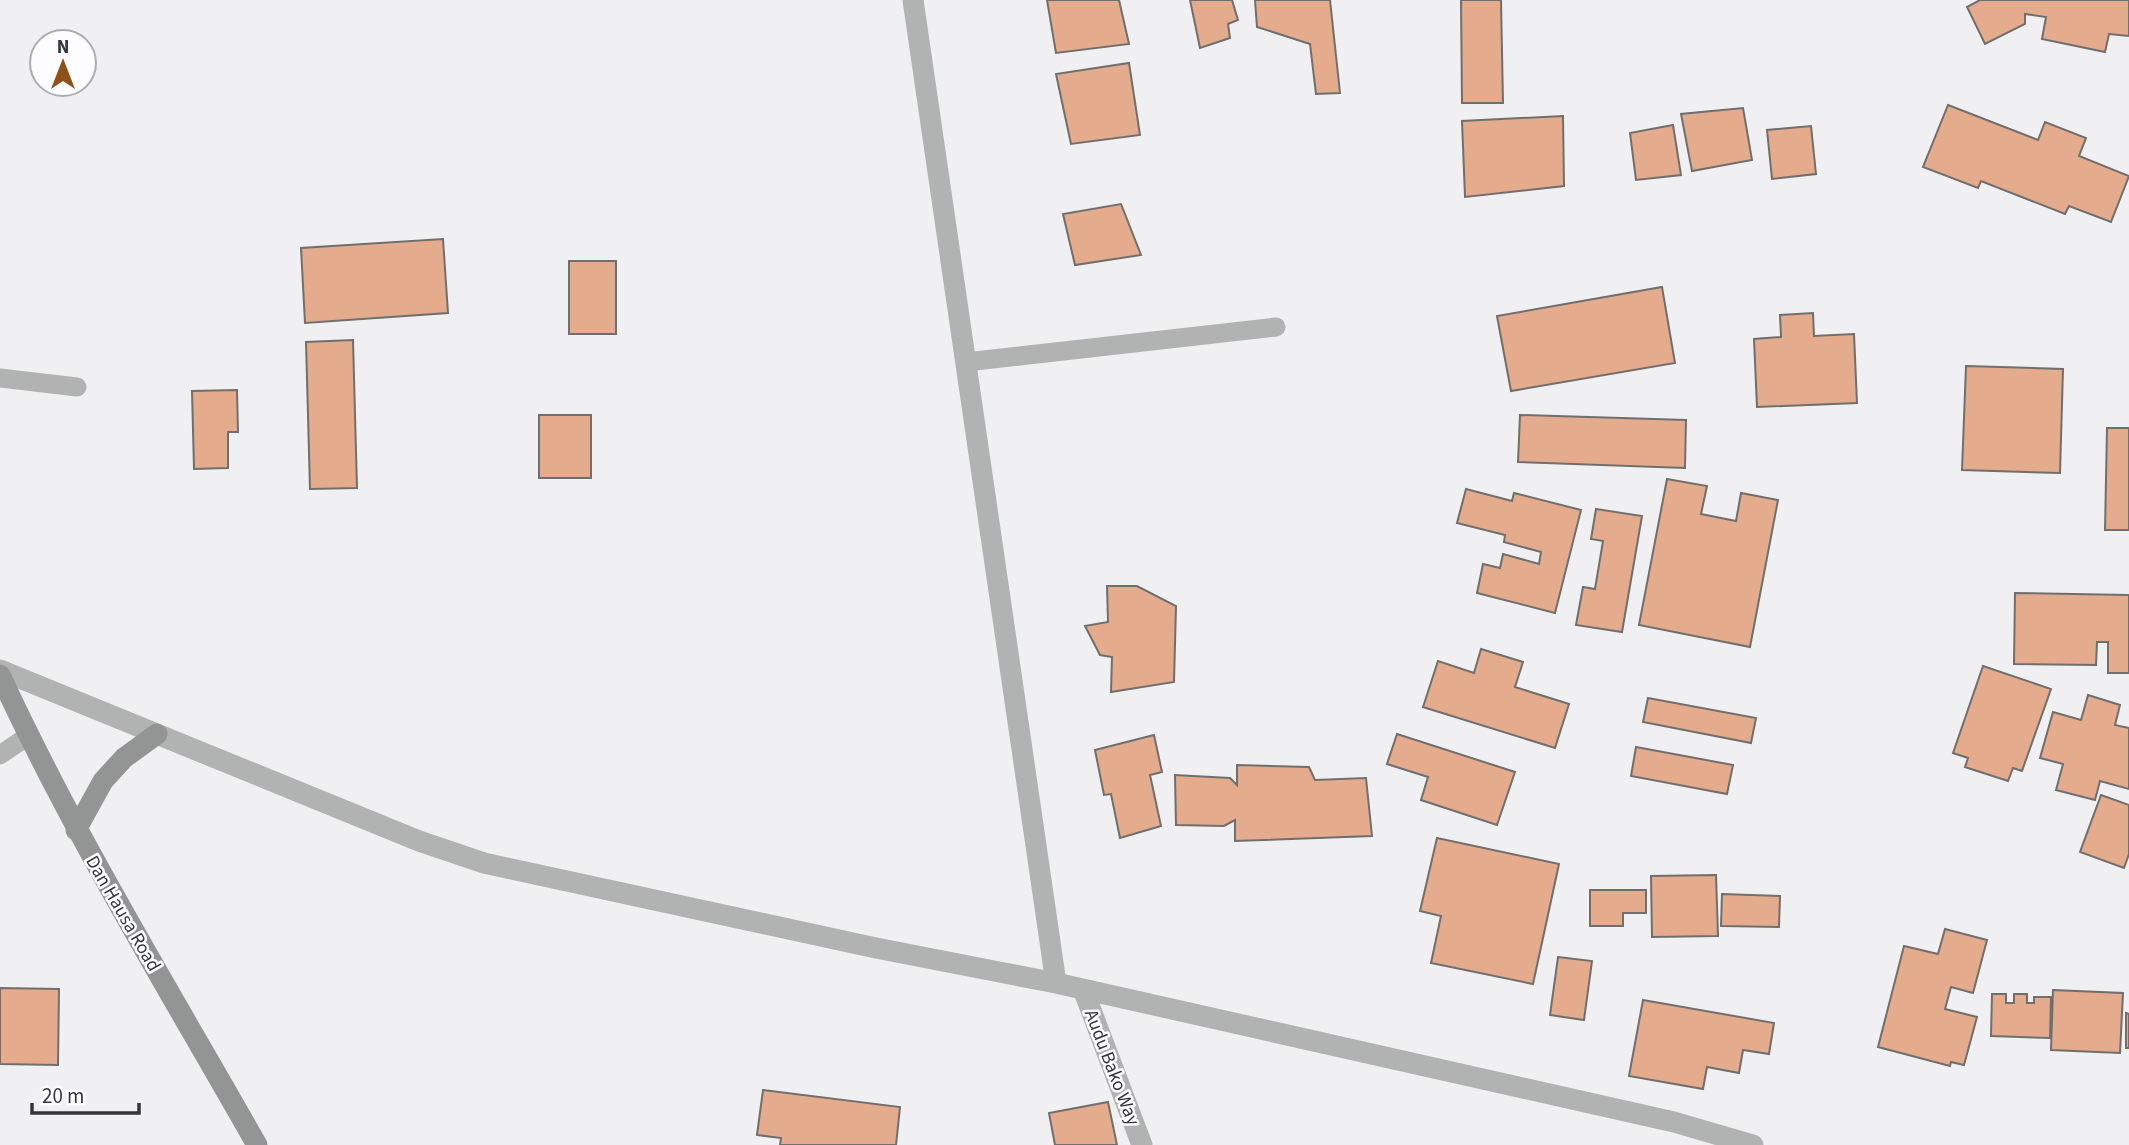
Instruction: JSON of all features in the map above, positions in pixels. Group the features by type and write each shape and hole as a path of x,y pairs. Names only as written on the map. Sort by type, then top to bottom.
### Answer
{"street":[{"path":"913,0 1056,983"},
{"path":"0,670 419,841 484,863 876,948 1056,983 1674,1122 1753,1145"},
{"name":"Dan Hausa Road","path":"0,675 76,830 257,1145"},
{"path":"76,830 103,781 124,758 157,734"},
{"name":"Audu Bako Way","path":"1083,989 1142,1145"}],"lane":[{"path":"966,362 1276,327"},
{"path":"0,378 77,387"},
{"path":"0,755 28,736"}],"building":[{"path":"1047,0 1119,0 1129,44 1056,53"},
{"path":"1190,0 1232,0 1238,20 1228,24 1230,38 1200,48"},
{"path":"1255,0 1330,0 1340,93 1316,94 1310,44 1257,27"},
{"path":"1461,0 1501,0 1503,103 1462,103"},
{"path":"1980,0 2129,0 2129,36 2109,34 2105,52 2042,39 2046,17 2025,14 2025,24 1985,44 1967,7"},
{"path":"1129,63 1140,135 1071,144 1056,74"},
{"path":"1948,105 2038,140 2045,122 2086,138 2079,156 2129,176 2111,222 2069,206 2065,214 1981,181 1978,188 1923,167"},
{"path":"1743,108 1752,160 1692,171 1681,114"},
{"path":"1563,116 1564,186 1465,197 1462,121"},
{"path":"1673,125 1681,175 1636,180 1630,133"},
{"path":"1811,126 1816,174 1772,179 1767,130"},
{"path":"1121,204 1141,255 1075,265 1063,214"},
{"path":"443,239 448,313 305,323 301,248"},
{"path":"569,261 616,261 616,334 569,334"},
{"path":"1662,287 1675,363 1511,391 1497,316"},
{"path":"1813,313 1814,336 1854,334 1857,403 1757,407 1754,339 1781,337 1780,315"},
{"path":"353,340 357,488 310,489 306,342"},
{"path":"1966,366 2063,369 2060,473 1962,470"},
{"path":"237,390 238,432 228,432 228,468 194,469 192,391"},
{"path":"539,415 591,415 591,478 539,478"},
{"path":"1520,415 1686,420 1685,468 1518,462"},
{"path":"2107,428 2129,428 2129,530 2105,530"},
{"path":"1667,479 1707,486 1701,514 1736,521 1741,493 1778,500 1750,647 1639,625"},
{"path":"1466,489 1512,501 1514,493 1581,510 1555,613 1477,593 1483,564 1500,568 1503,554 1539,564 1541,552 1504,542 1505,535 1457,523"},
{"path":"1596,509 1642,516 1622,632 1576,625 1583,587 1595,589 1603,541 1591,539"},
{"path":"1107,586 1137,586 1176,606 1174,682 1111,692 1112,657 1100,655 1085,626 1108,622"},
{"path":"2015,593 2129,595 2129,673 2108,673 2108,642 2097,642 2096,665 2014,664"},
{"path":"1481,649 1523,662 1515,687 1569,704 1555,748 1423,707 1438,661 1474,673"},
{"path":"1983,666 2051,689 2022,771 2013,768 2008,781 1965,767 1968,758 1953,753"},
{"path":"2088,695 2120,705 2115,725 2129,728 2129,789 2100,781 2095,800 2056,790 2063,764 2040,758 2053,712 2081,720"},
{"path":"1648,698 1756,718 1751,743 1643,722"},
{"path":"1397,734 1515,772 1497,825 1421,800 1428,777 1387,764"},
{"path":"1154,735 1162,772 1150,775 1161,826 1120,838 1111,794 1104,795 1095,750"},
{"path":"1636,747 1733,765 1727,794 1631,776"},
{"path":"1237,765 1309,767 1315,780 1366,778 1372,836 1235,841 1235,820 1224,826 1176,825 1175,775 1230,778 1237,785"},
{"path":"2101,795 2129,805 2129,854 2124,868 2080,852"},
{"path":"1437,838 1559,864 1533,984 1431,963 1441,916 1420,911"},
{"path":"1716,875 1718,936 1652,937 1651,876"},
{"path":"1590,890 1646,890 1646,913 1623,913 1623,926 1590,926"},
{"path":"1722,894 1780,896 1779,927 1721,926"},
{"path":"1945,929 1987,940 1973,993 1951,987 1945,1009 1977,1017 1964,1065 1951,1062 1950,1066 1878,1047 1904,946 1938,954"},
{"path":"1558,957 1592,961 1584,1020 1550,1015"},
{"path":"0,988 59,989 58,1065 0,1064"},
{"path":"2053,990 2123,993 2120,1053 2051,1050"},
{"path":"1992,994 2006,994 2006,1003 2014,1003 2014,994 2027,994 2027,1003 2034,1003 2034,997 2051,997 2050,1038 1991,1036"},
{"path":"1643,1000 1774,1023 1769,1054 1743,1050 1739,1073 1707,1067 1703,1089 1629,1076"},
{"path":"2126,1013 2129,1014 2129,1048 2126,1048"},
{"path":"763,1090 900,1107 896,1145 780,1145 781,1138 757,1135"},
{"path":"1108,1102 1117,1145 1055,1145 1049,1113"}]}
